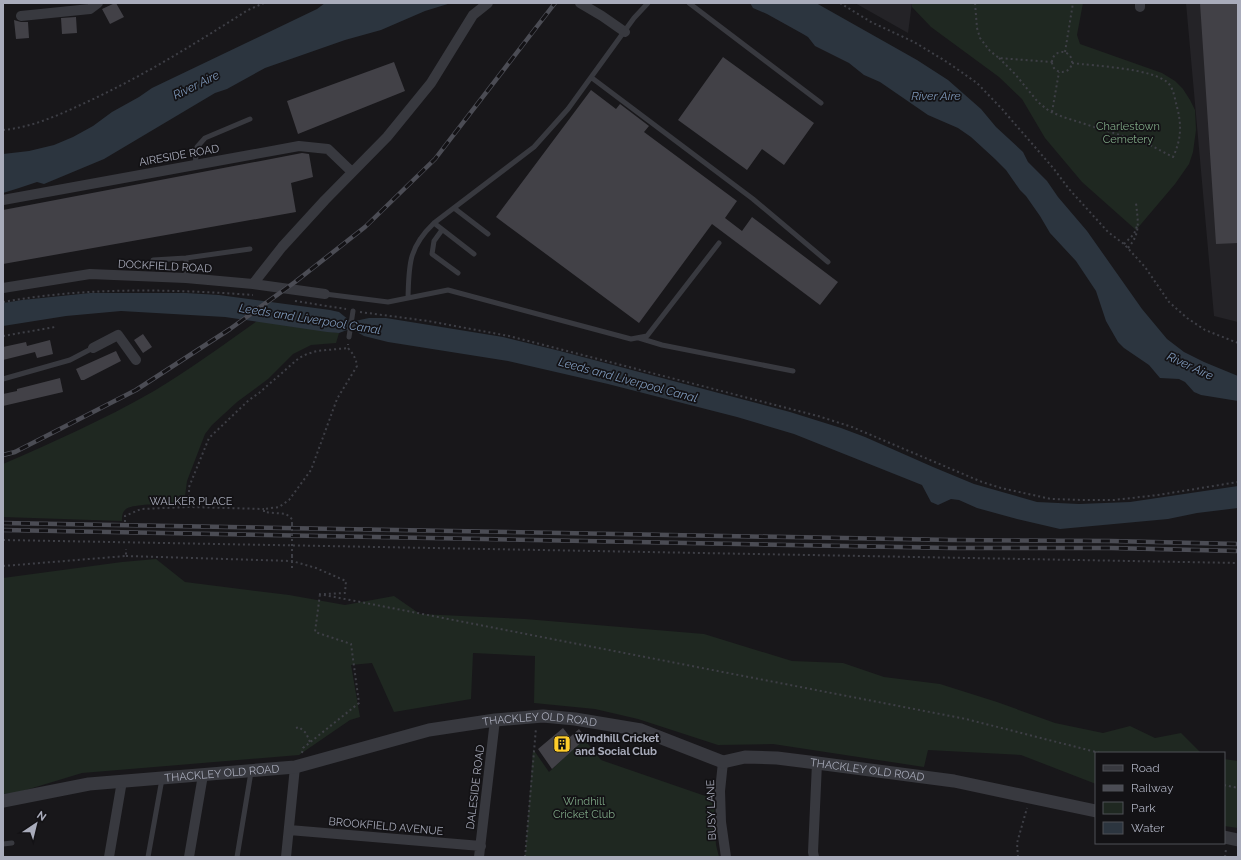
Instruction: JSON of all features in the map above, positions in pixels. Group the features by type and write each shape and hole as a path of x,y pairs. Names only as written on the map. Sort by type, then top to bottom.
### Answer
{"street":[{"path":"22,16 90,9 98,3"},
{"path":"252,284 282,247 324,200 387,137 431,83 473,15 488,3"},
{"path":"580,3 602,16 624,32"},
{"name":"AIRESIDE ROAD","path":"3,200 299,146 328,149 352,172"},
{"name":"DOCKFIELD ROAD","path":"3,288 90,274 186,278 252,284 325,294"},
{"path":"93,348 118,335 136,360"},
{"name":"THACKLEY OLD ROAD","path":"3,801 89,784 298,766 429,730 495,720 537,717 575,718 641,730 723,762 745,757 777,758 817,763 954,781 1095,811"},
{"name":"DALESIDE ROAD","path":"480,857 495,720"},
{"name":"BUSY LANE","path":"723,762 720,791 721,822 726,857"},
{"path":"814,857 817,763"},
{"path":"286,857 298,766"},
{"path":"189,857 203,774"},
{"path":"109,857 122,781"},
{"name":"BROOKFIELD AVENUE","path":"289,830 481,846"},
{"path":"1225,837 1238,840"}],"lane":[{"path":"408,298 409,271 413,252 423,234 434,223 534,146 568,109 592,78 634,18 648,3"},
{"path":"690,3 821,103"},
{"path":"592,78 753,199 828,262"},
{"path":"195,165 197,147 205,138 250,118"},
{"path":"454,208 488,234"},
{"path":"434,223 474,254"},
{"path":"442,230 434,241 432,254 458,273"},
{"path":"325,294 388,302 448,290 631,340 647,336 719,243"},
{"path":"153,260 186,258 250,249"},
{"path":"186,258 186,278"},
{"path":"348,337 353,310"},
{"path":"638,338 662,345 792,371"},
{"path":"3,379 70,360 93,348"},
{"path":"237,857 251,771"},
{"path":"148,857 162,778"},
{"path":"3,844 12,843"}],"path":[{"path":"3,130 13,129 50,119 109,91 157,66 248,10 264,3"},
{"path":"840,3 871,22 914,42 947,62 977,83 1002,109 1054,169 1069,189 1108,232 1124,244 1145,267 1169,302 1186,318 1205,330 1238,343"},
{"path":"975,3 977,28 980,38 990,52 999,58 1015,74 1038,102 1052,112 1063,117 1148,144 1173,157 1178,144 1180,119 1171,88 1168,83 1158,77 1138,71 1072,63"},
{"path":"1065,52 1073,3"},
{"path":"1052,62 1056,55 1060,52 1065,52"},
{"path":"1052,62 1053,66 1059,72 1066,72 1072,63 1070,57 1065,52"},
{"path":"999,58 1052,62"},
{"path":"1052,112 1059,72"},
{"path":"1128,248 1134,241 1138,232 1136,203"},
{"path":"1124,244 1134,234 1138,224"},
{"path":"3,302 105,291 201,292 256,296"},
{"path":"292,301 428,321 509,336 818,416 852,427 982,482 1051,500 1114,500 1158,495 1238,482"},
{"path":"3,336 55,327"},
{"path":"264,509 279,507 289,500 311,470 337,399 357,366 357,361 354,355 348,348 348,337"},
{"path":"189,507 189,487 209,438 249,400 259,394 300,358 317,351 348,348"},
{"name":"WALKER PLACE","path":"125,522 125,516 141,509 189,507 264,509"},
{"path":"264,509 264,512 286,514 292,519 292,568"},
{"path":"3,540 1238,563"},
{"path":"126,549 126,556"},
{"path":"3,566 126,556 292,561 316,568 346,581 345,593 320,594"},
{"path":"298,766 303,748 359,703 351,644 315,632 320,594"},
{"path":"320,594 966,719 1096,752"},
{"path":"525,857 537,717"},
{"path":"296,728 299,727 306,733 310,742"},
{"path":"1225,785 1238,788"},
{"path":"1018,857 1016,843 1030,797"},
{"path":"1225,857 1226,853"}],"shaded area":[{"path":"855,3 912,3 908,33"},
{"path":"1186,3 1238,3 1238,322 1214,316"}],"green space":[{"name":"Charlestown Cemetery","path":"912,3 1083,3 1077,35 1080,44 1162,73 1175,81 1183,89 1195,110 1196,130 1193,152 1189,164 1175,184 1136,230 1082,182 1045,138 1022,99 999,77 931,27 912,7"},
{"path":"257,321 339,333 336,343 311,345 293,354 268,379 237,402 212,425 205,434 187,481 184,504 154,504 130,507 124,512 122,521 3,517 3,464 79,430 154,391 193,366"},
{"path":"156,559 185,582 289,595 345,605 394,596 420,614 525,619 704,634 792,661 843,663 884,677 940,684 997,702 1055,723 1103,733 1130,726 1155,738 1181,733 1200,752 1095,752 1095,784 1021,755 928,750 924,767 773,744 718,745 638,719 595,709 534,703 535,656 473,653 471,699 394,712 372,663 351,665 360,717 350,720 299,755 82,773 16,793 3,794 3,578 122,562"},
{"name":"Windhill Cricket Club","path":"584,739 601,760 714,799 716,845 719,857 525,857 533,749 549,772"},
{"path":"1225,759 1238,761 1238,828 1225,826"}],"water":[{"name":"River Aire","path":"325,3 451,3 425,11 381,30 345,40 265,68 227,89 215,93 104,159 44,184 37,182 3,193 3,154 29,151 54,145 73,137 152,88 317,9"},
{"name":"River Aire","path":"750,3 816,3 917,60 948,80 981,109 996,127 1023,152 1028,162 1047,181 1058,197 1087,231 1142,309 1167,339 1184,352 1238,376 1238,401 1201,395 1194,392 1185,382 1179,379 1160,378 1149,365 1124,348 1118,342 1106,321 1096,291 1076,261 1050,233 1040,216 1006,170 971,137 958,128 928,115 880,82 864,75 849,63 815,46 808,37 767,14 753,8"},
{"name":"Leeds and Liverpool Canal","path":"90,293 186,293 219,295 330,310 339,312 349,320 355,321 369,318 386,318 503,337 790,412 865,437 974,484 1037,502 1079,504 1130,502 1238,486 1238,508 1197,513 1168,519 1060,529 977,508 959,500 951,499 938,505 931,502 922,485 794,434 737,417 608,384 508,361 388,342 364,336 355,331 347,330 339,333 327,332 225,317 121,311 66,316 3,326 3,303"}],"building":[{"path":"115,3 124,17 110,24 102,9"},
{"path":"1200,3 1238,3 1238,243 1216,244"},
{"path":"76,17 77,33 62,34 61,18"},
{"path":"14,20 28,22 29,38 16,39"},
{"path":"723,57 814,123 784,165 762,149 747,170 678,120"},
{"path":"394,62 405,91 298,134 287,101"},
{"path":"591,90 616,109 620,104 649,126 644,132 737,201 725,218 742,231 752,217 838,282 820,305 712,224 639,323 496,217"},
{"path":"302,153 309,154 313,177 291,183 296,212 3,264 3,210"},
{"path":"143,334 152,347 143,353 134,340"},
{"path":"50,340 53,354 37,358 35,352 3,360 3,347 26,342 27,346"},
{"path":"116,351 121,361 84,380 81,380 76,369"},
{"path":"60,378 63,392 3,406 3,394"},
{"name":"Windhill Cricket and Social Club","path":"563,728 570,737 579,729 586,738 552,769 538,749"}],"railway":[{"path":"3,455 15,452 136,390 230,329 295,282 365,227 435,159 555,3"},
{"path":"3,523 1238,544"},
{"path":"3,530 952,548 1111,548 1238,551"}],"place":[{"name":"Windhill Cricket and Social Club","path":"562,744"}]}
